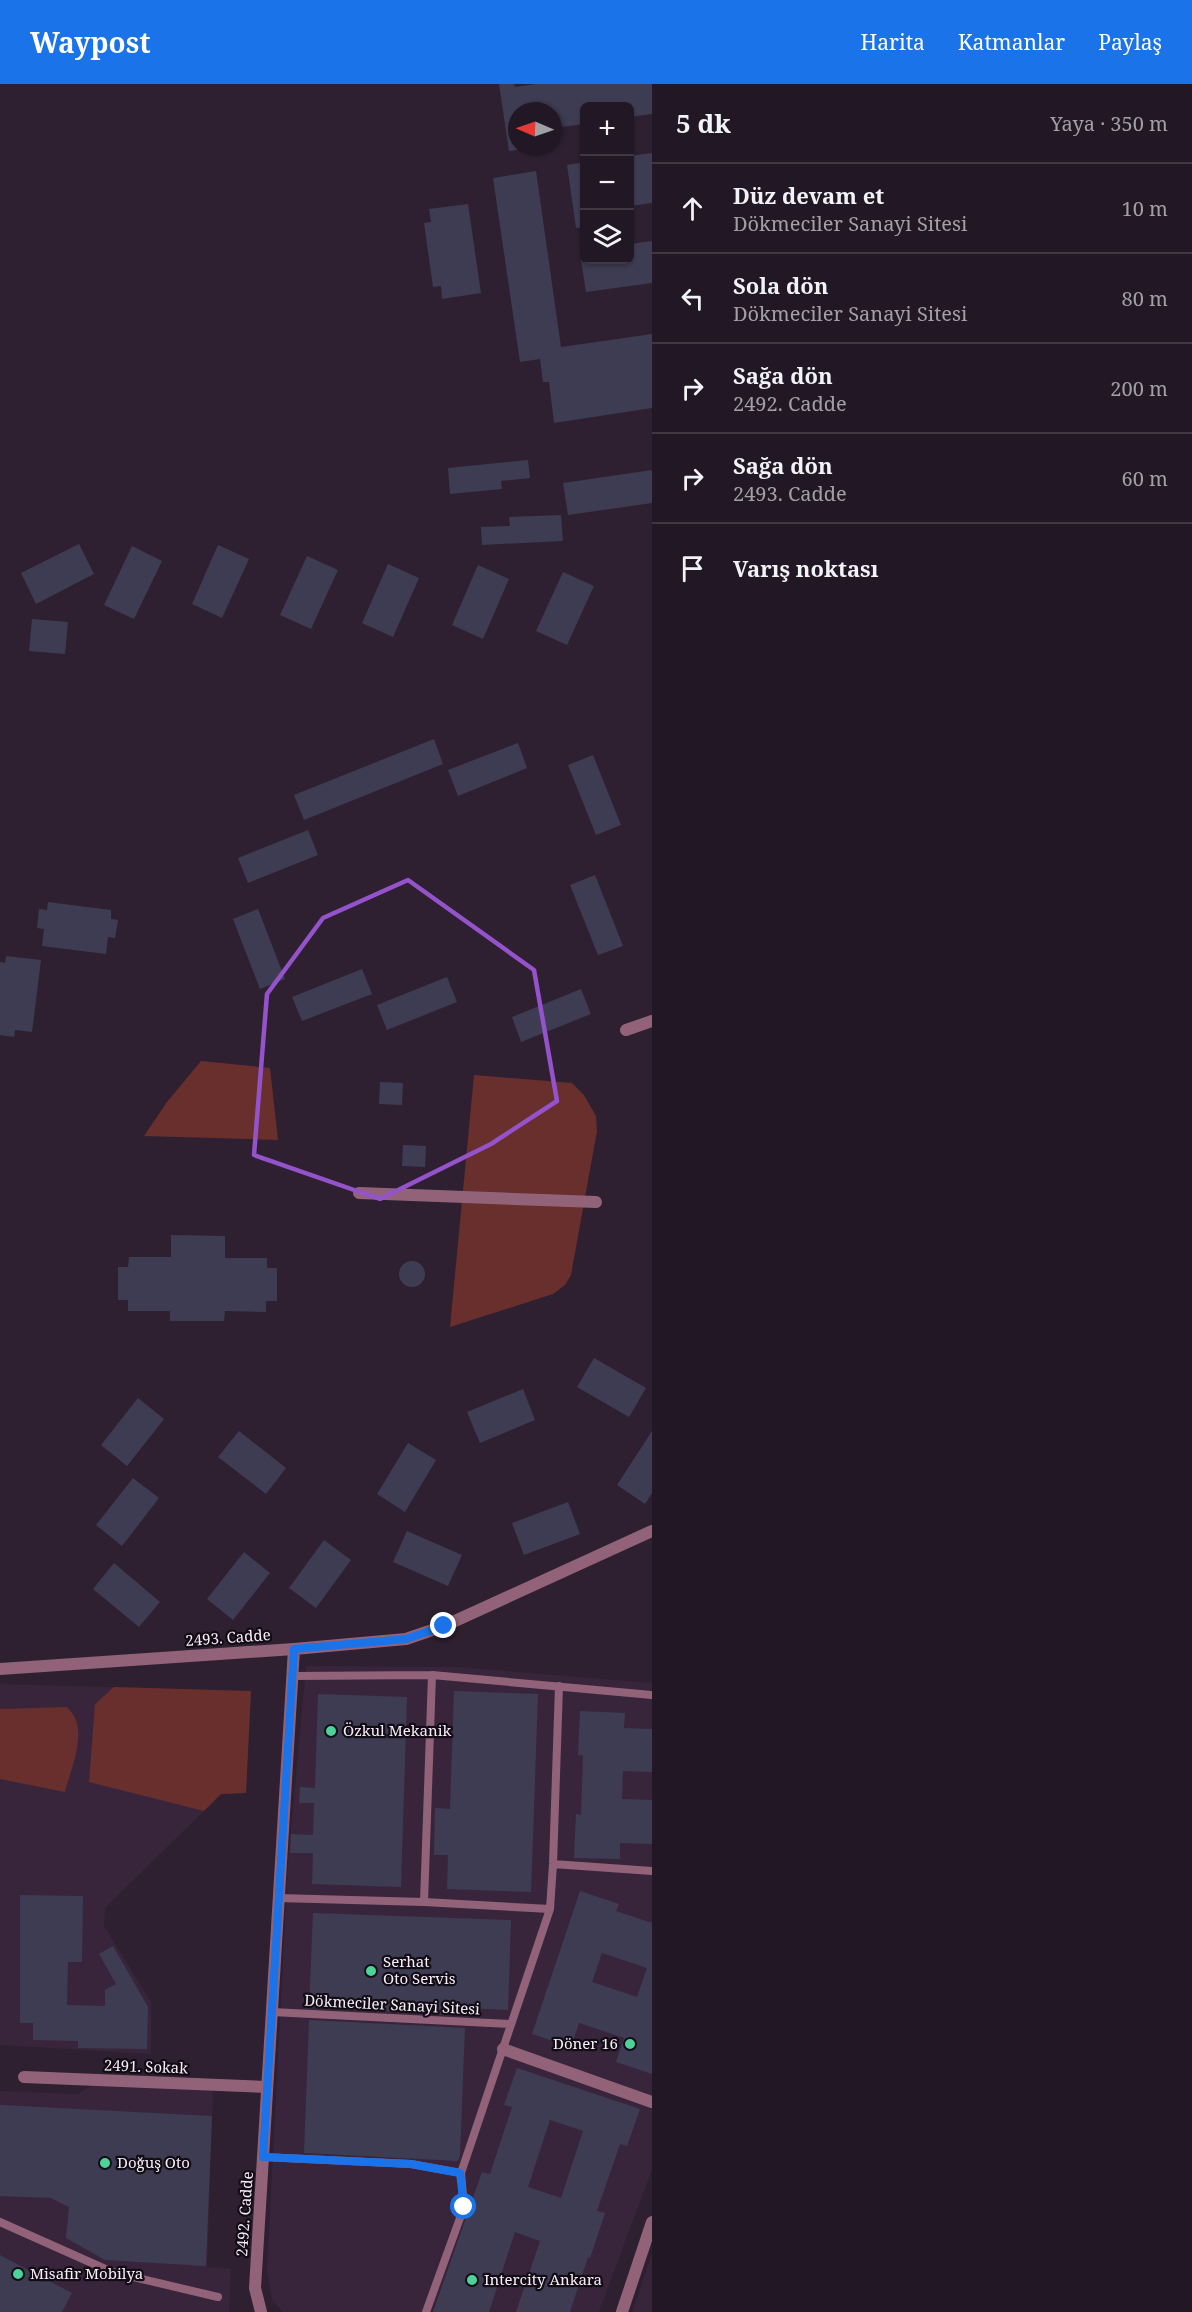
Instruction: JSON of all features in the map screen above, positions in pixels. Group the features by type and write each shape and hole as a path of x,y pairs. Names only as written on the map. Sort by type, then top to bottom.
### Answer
{"street":[{"path":"626,1030 652,1021"},
{"path":"359,1193 596,1202"},
{"name":"2493. Cadde","path":"0,1669 406,1639 427,1632 652,1531"},
{"name":"2492. Cadde","path":"261,2312 255,2288 294,1649"},
{"path":"503,2049 652,2102"},
{"name":"2491. Sokak","path":"24,2077 267,2087"},
{"path":"622,2312 652,2223"}],"lane":[{"path":"293,1676 432,1675 652,1695"},
{"path":"424,1902 432,1675"},
{"path":"426,2312 464,2207 460,2173 550,1909 559,1686"},
{"path":"553,1864 652,1871"},
{"path":"278,1898 424,1902 550,1909"},
{"name":"Dökmeciler Sanayi Sitesi","path":"272,2012 512,2025"},
{"path":"263,2157 411,2164 460,2173"},
{"path":"0,2222 112,2272 218,2297"}],"highlighted area":[{"path":"408,880 534,970 557,1101 491,1144 380,1199 254,1155 267,994 323,918"}],"shaded area":[{"path":"201,1061 270,1068 278,1140 144,1136 167,1102"},
{"path":"474,1075 572,1083 584,1095 596,1116 597,1131 571,1275 565,1285 553,1294 450,1327"},
{"path":"306,1666 457,1667 652,1683 652,2169 599,2312 283,2312 272,2299 267,2272 288,1863"},
{"path":"0,1684 251,1691 246,1793 221,1794 105,1908 104,1926 151,2002 151,2054 0,2045"},
{"path":"114,1687 251,1691 246,1793 221,1794 204,1811 89,1782 95,1704"},
{"path":"66,1707 77,1724 78,1735 75,1759 65,1792 0,1779 0,1709"},
{"name":"Doğuş Oto","path":"95,2084 213,2090 207,2267 231,2269 229,2312 0,2312 0,2091 77,2094"},
{"path":"652,2254 652,2312 632,2312"}],"building":[{"path":"499,84 514,84 515,87 536,84 652,84 652,114 634,116 634,102 580,102 580,125 562,127 562,102 508,102 508,144"},
{"path":"652,153 652,203 634,205 634,155"},
{"path":"580,163 580,228 576,228 567,165"},
{"path":"536,171 561,347 652,334 652,408 554,423 549,382 543,382 540,359 520,362 493,178"},
{"path":"468,204 481,293 442,299 441,286 433,287 424,223 431,222 429,209"},
{"path":"652,241 652,283 586,292 582,264 634,264 634,243"},
{"path":"528,460 530,478 501,481 502,489 450,494 448,468"},
{"path":"652,470 652,503 568,515 563,483"},
{"path":"561,515 563,541 482,545 481,527 510,526 509,517"},
{"path":"79,544 94,574 36,604 21,573"},
{"path":"218,545 249,559 222,618 192,604"},
{"path":"132,546 162,561 134,619 104,605"},
{"path":"307,556 338,570 311,629 280,615"},
{"path":"388,564 419,578 393,637 362,623"},
{"path":"478,565 509,579 483,639 452,625"},
{"path":"563,572 594,586 567,645 536,631"},
{"path":"32,619 68,622 65,654 29,651"},
{"path":"434,739 443,764 304,820 294,795"},
{"path":"518,743 527,768 458,796 448,770"},
{"path":"593,755 621,825 596,835 568,765"},
{"path":"308,830 318,855 248,883 238,858"},
{"path":"595,875 623,946 598,955 570,885"},
{"path":"48,902 111,910 111,919 118,920 115,938 108,937 106,954 42,946 44,929 37,928 39,909 47,910"},
{"path":"258,909 285,979 260,989 233,919"},
{"path":"6,956 41,960 32,1032 15,1030 14,1037 0,1035 0,962 5,963"},
{"path":"362,969 372,994 302,1021 292,997"},
{"path":"447,977 457,1002 387,1030 377,1005"},
{"path":"581,989 591,1014 521,1042 512,1017"},
{"path":"380,1082 403,1083 402,1105 379,1104"},
{"path":"403,1145 426,1146 425,1167 402,1166"},
{"path":"171,1235 225,1236 225,1258 267,1258 267,1268 277,1268 277,1301 266,1301 266,1312 225,1311 224,1321 170,1321 170,1311 128,1311 128,1300 118,1300 118,1267 128,1267 129,1257 171,1257"},
{"path":"412,1261 421,1265 425,1274 421,1283 412,1287 403,1283 399,1274 403,1265"},
{"path":"594,1358 646,1388 629,1417 577,1387"},
{"path":"523,1389 535,1420 480,1443 467,1412"},
{"path":"138,1398 164,1419 127,1466 101,1445"},
{"path":"239,1431 286,1468 266,1494 218,1457"},
{"path":"652,1431 652,1493 645,1504 617,1485"},
{"path":"408,1443 436,1460 405,1512 377,1494"},
{"path":"133,1478 159,1498 122,1546 96,1525"},
{"path":"568,1502 580,1534 524,1555 512,1523"},
{"path":"407,1531 462,1555 448,1586 393,1562"},
{"path":"324,1540 351,1560 316,1608 289,1588"},
{"path":"244,1552 270,1573 233,1620 207,1599"},
{"path":"114,1563 160,1602 139,1627 93,1589"},
{"path":"454,1691 538,1694 531,1892 447,1889 448,1855 434,1855 435,1808 450,1809"},
{"path":"318,1694 407,1697 401,1887 312,1884 313,1853 290,1853 291,1834 313,1835 314,1803 299,1803 300,1787 315,1788"},
{"path":"580,1711 625,1713 624,1728 652,1729 652,1772 623,1771 622,1799 652,1800 652,1844 620,1843 620,1859 574,1858 576,1814 581,1815 583,1755 578,1755"},
{"path":"580,1891 619,1904 616,1911 652,1923 652,2074 616,2062 624,2038 579,2023 571,2047 532,2034","holes":["602,1953 647,1968 637,1997 592,1982"]},
{"path":"20,1895 83,1896 82,1962 68,1962 67,2005 105,2006 105,1990 116,1984 99,1954 113,1946 148,2007 147,2049 78,2048 78,2041 33,2040 33,2023 20,2023"},
{"path":"313,1913 511,1920 508,2010 465,2008 465,2015 309,2007"},
{"path":"309,2020 465,2028 458,2161 304,2153"},
{"path":"517,2068 640,2109 627,2146 620,2144 597,2211 605,2213 570,2312 516,2312 540,2241 515,2232 489,2312 433,2312 482,2172 490,2174 512,2107 504,2105","holes":["550,2120 583,2131 561,2198 528,2187"]},
{"name":"Doğuş Oto","path":"0,2105 212,2116 206,2266 105,2260 66,2238 69,2207 51,2198 0,2196"},
{"name":"Misafir Mobilya","path":"0,2255 72,2293 62,2312 0,2312"}],"place":[{"name":"Özkul Mekanik","path":"331,1731"},
{"name":"Serhat Oto Servis","path":"371,1971"},
{"name":"Döner 16","path":"630,2044"},
{"name":"Doğuş Oto","path":"105,2163"},
{"name":"Misafir Mobilya","path":"18,2274"},
{"name":"Intercity Ankara","path":"472,2280"}],"route":[{"path":"444,1626 406,1639 294,1649 263,2157 411,2164 460,2173 464,2207"}]}
